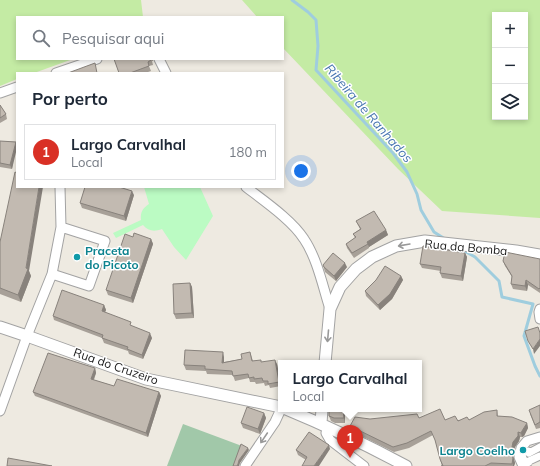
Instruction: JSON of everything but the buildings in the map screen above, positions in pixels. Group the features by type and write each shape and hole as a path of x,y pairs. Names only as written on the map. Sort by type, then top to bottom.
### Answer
{"street":[{"path":"59,72 95,60"},
{"path":"160,60 166,72"},
{"path":"0,93 16,87"},
{"path":"0,411 27,336 52,274 61,227 60,188"},
{"path":"247,188 288,220 304,238 313,254 330,309"},
{"path":"52,274 89,286 105,241 61,227"},
{"name":"Rua da Bomba","path":"325,360 330,309 340,287 356,268 372,257 396,246 425,241 516,251 540,256"},
{"path":"540,309 540,319"},
{"name":"Rua do Cruzeiro","path":"0,327 146,379 278,407"},
{"path":"245,466 275,422 279,412"},
{"path":"293,412 324,425 406,466"},
{"path":"322,412 326,433 330,440 364,466"},
{"path":"523,466 519,457 521,448 528,441 540,437"},
{"path":"540,447 529,453 528,451 521,454 526,464 540,456"}],"green space":[{"path":"0,0 141,0 143,16 16,16 16,60 70,60 37,72 16,72 16,79 0,86"},
{"path":"242,0 540,0 540,218 442,211 398,169 284,49 284,16 256,16"},
{"path":"144,188 200,188 213,216 186,260 174,247 162,229 151,230 147,229 143,225 116,238 113,233 141,220 142,210 149,204"},
{"path":"183,424 242,446 234,466 167,466"}],"waterway":[{"name":"Ribeira de Ranhados","path":"292,0 316,20 318,46 316,70 393,153 407,172 417,194 421,210 434,232 445,239"},
{"name":"Ribeira de Ranhados","path":"463,250 475,257 499,281 502,297 533,304 524,336 540,376"}],"place":[{"name":"Praceta do Picoto","path":"77,257"},
{"name":"Largo Coelho","path":"523,450"},
{"name":"Largo Carvalhal","path":"350,458"}]}
